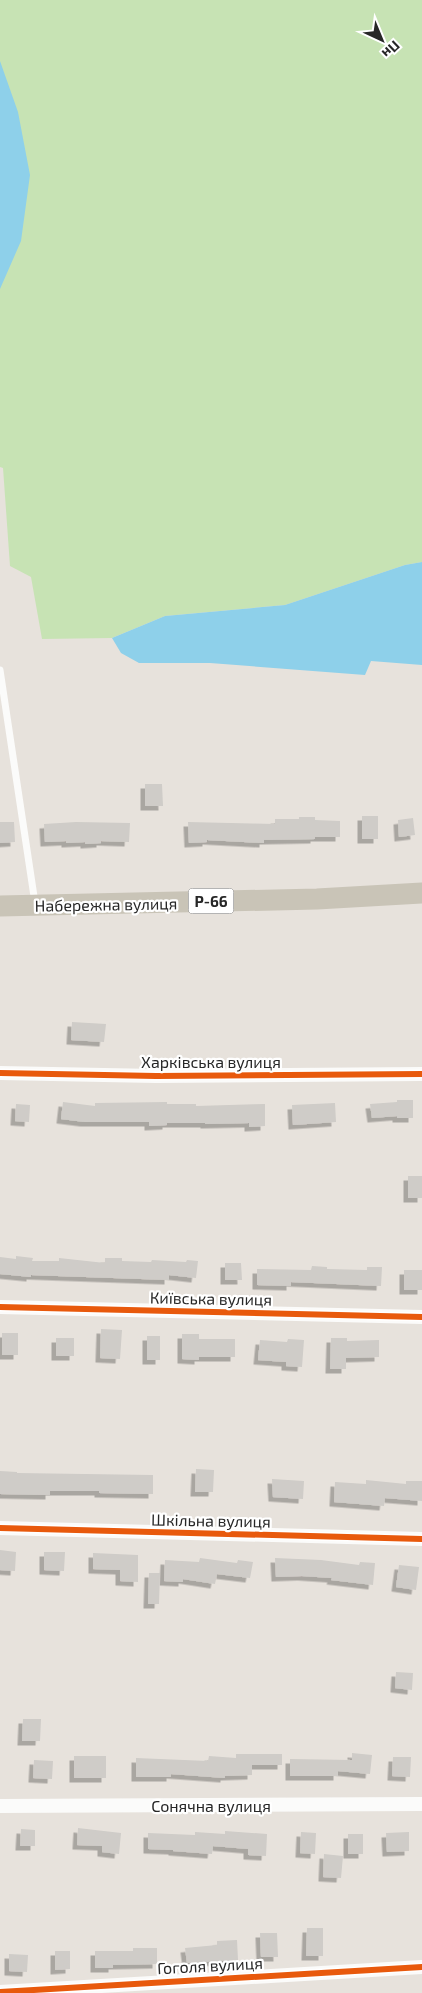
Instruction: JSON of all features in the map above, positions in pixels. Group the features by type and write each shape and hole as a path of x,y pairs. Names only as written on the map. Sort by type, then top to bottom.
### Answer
{"main road":[{"name":"Набережна вулиця","path":"0,906 317,899 422,893"}],"street":[{"name":"Харківська вулиця","path":"0,1073 156,1076 422,1074"},
{"name":"Київська вулиця","path":"0,1307 422,1317"},
{"name":"Шкільна вулиця","path":"0,1528 422,1539"},
{"name":"Сонячна вулиця","path":"0,1806 422,1804"},
{"name":"Гоголя вулиця","path":"0,1992 422,1967"}],"lane":[{"path":"0,670 35,906"}],"green space":[{"path":"0,0 422,0 422,562 405,565 285,605 165,616 112,638 42,639 31,577 10,566 3,468 0,467"}],"water":[{"path":"0,61 18,112 30,175 21,241 0,289"},
{"path":"422,562 422,665 371,661 365,675 210,663 139,663 121,653 112,638 165,616 285,605 405,565"}],"building":[{"path":"145,784 162,784 163,806 145,806"},
{"path":"362,816 378,816 378,839 362,839"},
{"path":"299,817 315,817 315,820 340,821 340,837 264,840 264,843 207,840 207,842 189,843 188,822 275,824 275,819 299,819"},
{"path":"413,818 415,835 399,837 398,820"},
{"path":"0,822 14,822 15,842 0,843"},
{"path":"76,822 130,823 129,842 101,841 101,843 85,844 85,842 66,843 66,841 45,842 44,824"},
{"path":"72,1022 106,1024 104,1042 71,1040"},
{"path":"397,1100 413,1100 413,1118 397,1118 397,1116 372,1118 370,1104 397,1102"},
{"path":"63,1102 95,1106 95,1103 167,1102 167,1104 196,1104 196,1106 265,1104 265,1126 249,1127 249,1123 167,1123 167,1125 149,1126 149,1122 85,1122 61,1119"},
{"path":"335,1103 336,1122 293,1125 292,1105"},
{"path":"16,1104 30,1105 29,1122 15,1121"},
{"path":"408,1176 422,1176 422,1198 408,1198"},
{"path":"16,1256 33,1258 32,1261 59,1261 59,1258 105,1263 105,1258 122,1258 122,1261 198,1261 196,1278 169,1275 169,1280 31,1275 31,1277 0,1274 0,1257 16,1259"},
{"path":"225,1263 241,1263 242,1280 225,1280"},
{"path":"312,1266 327,1267 327,1269 367,1270 367,1267 382,1267 381,1286 291,1282 291,1286 257,1285 257,1269 311,1270"},
{"path":"404,1270 422,1270 422,1290 404,1290"},
{"path":"101,1329 122,1330 120,1359 100,1358"},
{"path":"2,1333 18,1333 18,1355 2,1355"},
{"path":"182,1334 199,1334 199,1339 235,1339 235,1357 199,1357 199,1360 182,1359"},
{"path":"147,1336 160,1336 160,1360 147,1360"},
{"path":"56,1338 74,1338 74,1356 56,1356"},
{"path":"331,1338 347,1338 347,1341 379,1340 379,1357 346,1358 346,1369 330,1369"},
{"path":"288,1339 304,1340 302,1367 286,1366 286,1362 258,1360 260,1340 287,1342"},
{"path":"196,1469 214,1470 213,1492 195,1492"},
{"path":"0,1471 17,1473 153,1475 153,1494 50,1491 50,1495 0,1494"},
{"path":"272,1479 304,1481 303,1499 273,1497"},
{"path":"366,1480 406,1484 406,1481 422,1481 422,1501 385,1498 384,1506 334,1502 335,1482 366,1484"},
{"path":"0,1550 16,1552 15,1571 0,1570"},
{"path":"44,1552 65,1552 64,1571 44,1570"},
{"path":"93,1553 138,1555 138,1582 120,1581 120,1570 93,1569"},
{"path":"200,1558 237,1563 238,1560 253,1562 250,1578 217,1574 215,1584 183,1579 183,1582 164,1581 165,1560 199,1562"},
{"path":"275,1558 321,1560 359,1565 360,1562 375,1563 373,1585 331,1580 332,1578 276,1577"},
{"path":"399,1565 419,1567 416,1590 396,1587"},
{"path":"149,1573 160,1573 159,1604 148,1604"},
{"path":"396,1672 413,1673 412,1690 395,1688"},
{"path":"23,1719 41,1719 40,1741 22,1741"},
{"path":"352,1753 372,1755 370,1774 338,1771 338,1776 290,1776 290,1759 352,1760"},
{"path":"236,1754 282,1754 282,1765 252,1765 252,1775 225,1776 225,1778 171,1774 171,1777 136,1777 136,1758 208,1761 209,1756 236,1758"},
{"path":"74,1756 106,1756 106,1778 74,1778"},
{"path":"393,1757 411,1757 410,1777 392,1776"},
{"path":"34,1760 53,1761 52,1779 33,1778"},
{"path":"78,1828 121,1833 119,1854 102,1852 102,1846 77,1845"},
{"path":"21,1829 35,1830 35,1846 20,1846"},
{"path":"225,1831 267,1834 266,1856 248,1855 248,1849 213,1846 212,1854 148,1849 148,1833 195,1835 195,1832 225,1834"},
{"path":"301,1832 316,1833 315,1854 300,1853"},
{"path":"409,1832 409,1851 387,1852 386,1833"},
{"path":"348,1834 363,1834 363,1854 348,1854"},
{"path":"324,1854 343,1856 341,1878 323,1877"},
{"path":"307,1928 323,1928 323,1956 306,1956"},
{"path":"260,1933 277,1933 278,1957 261,1957"},
{"path":"237,1940 238,1960 187,1963 185,1948 217,1945 217,1941"},
{"path":"133,1948 157,1948 157,1964 113,1965 113,1968 95,1968 95,1951 133,1951"},
{"path":"55,1951 70,1951 70,1969 55,1970"},
{"path":"9,1954 28,1955 27,1972 9,1971"}],"cycle path":[{"path":"0,1073 156,1076 422,1074"},
{"path":"0,1307 422,1317"},
{"path":"0,1528 422,1539"},
{"path":"0,1992 422,1967"}]}
